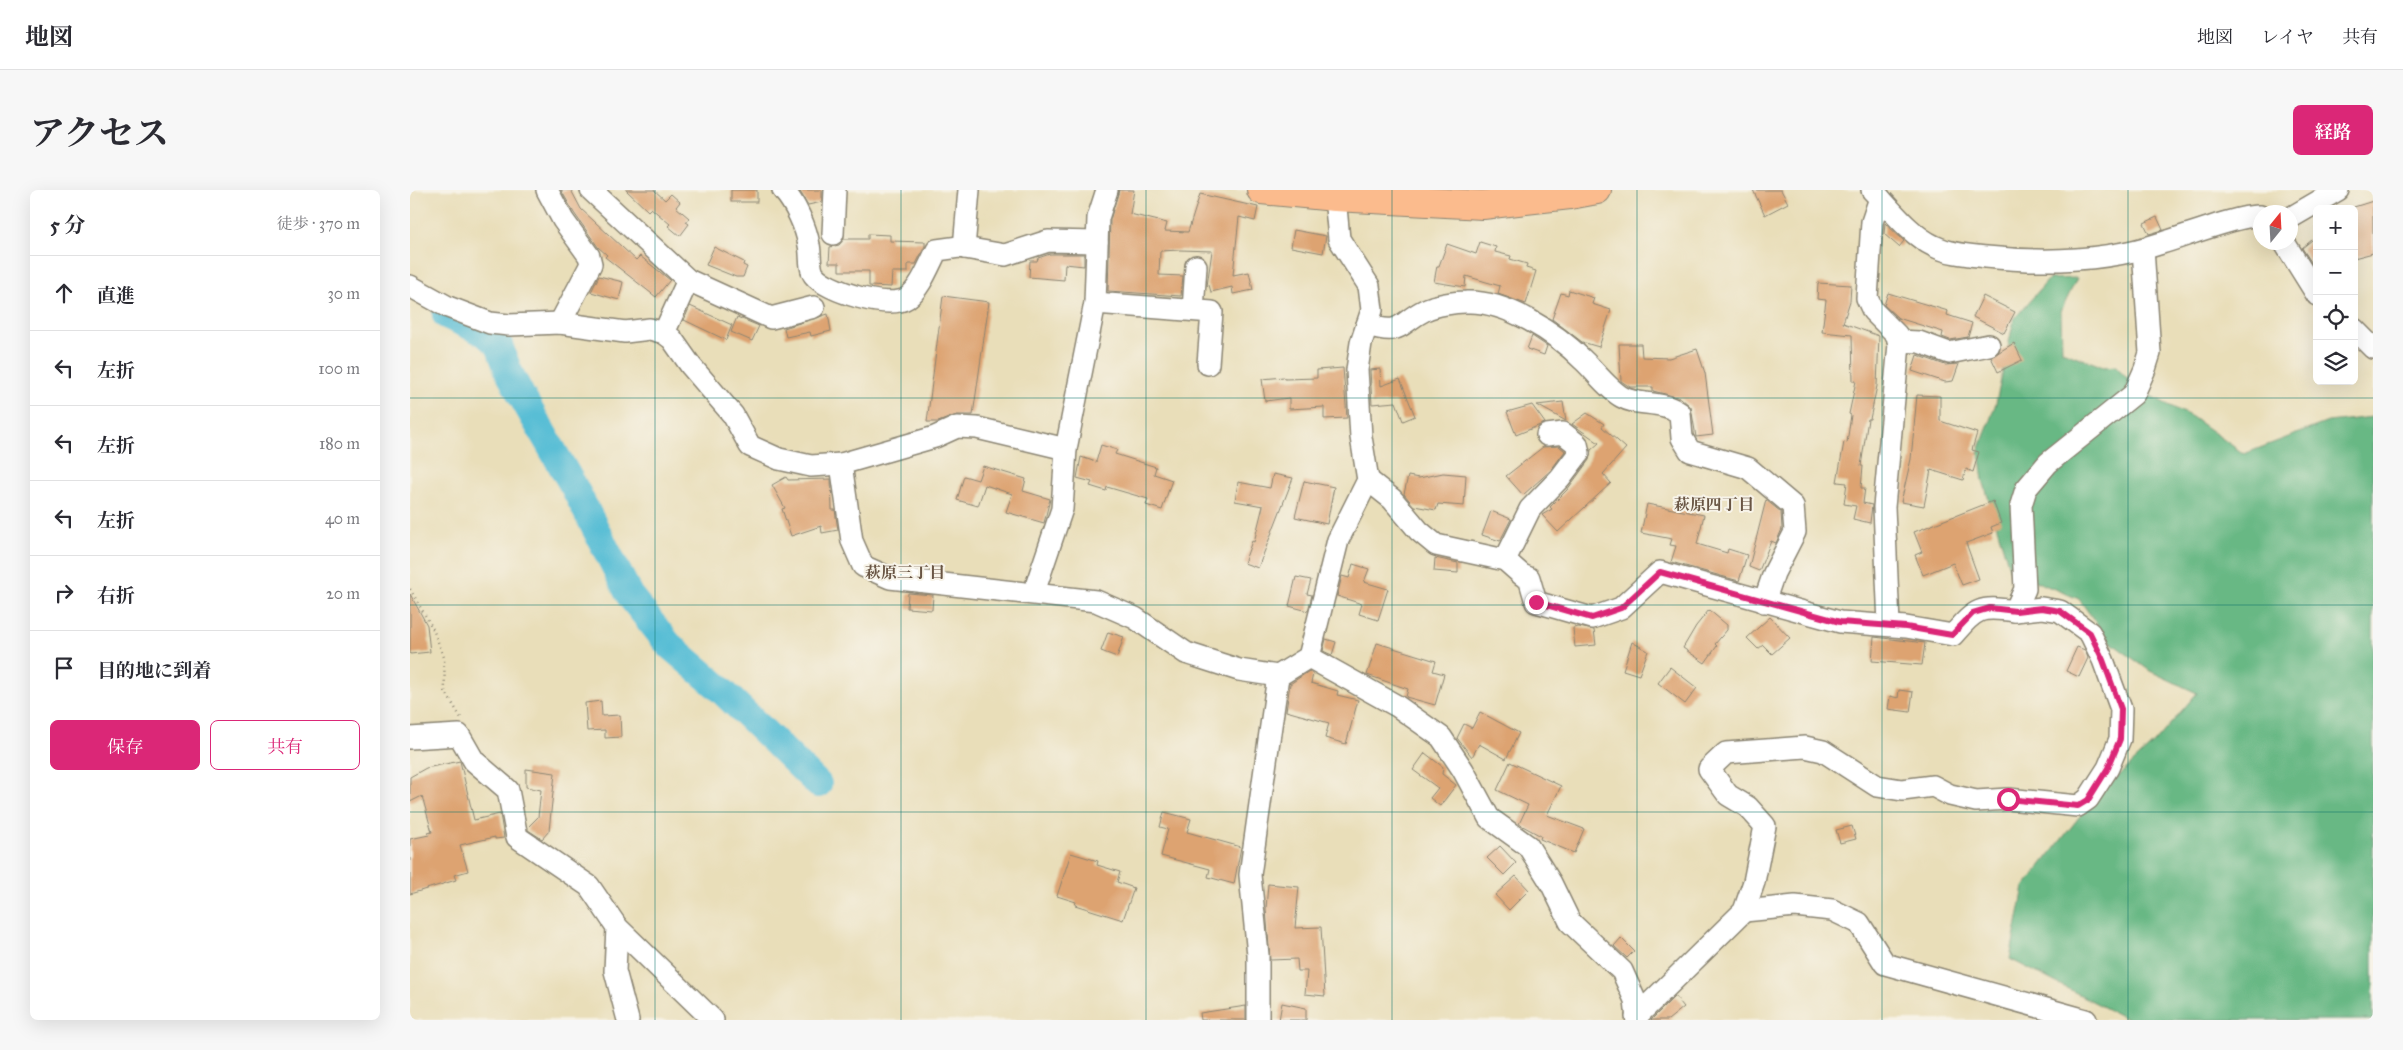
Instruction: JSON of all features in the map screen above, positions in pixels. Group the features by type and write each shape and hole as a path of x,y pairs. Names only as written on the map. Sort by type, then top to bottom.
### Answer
{"main road":[{"path":"1260,190 1483,205 1570,196 1597,190"}],"street":[{"path":"547,190 562,220 589,256 590,264 560,323"},
{"path":"591,190 688,280 771,318 814,307"},
{"path":"783,190 801,221 809,242 813,273 823,283 862,298 891,301 906,298 920,282 937,250 964,248 1005,255 1048,241 1097,242"},
{"path":"833,234 835,190"},
{"path":"964,248 969,190"},
{"path":"1034,592 1062,509 1066,449 1095,303 1098,218 1107,190"},
{"path":"2298,213 2338,190"},
{"path":"841,464 852,541 864,566 890,578 1096,600 1134,618 1186,654 1239,670 1278,676 1309,657 1338,540 1368,480 1360,428 1357,370 1372,310 1369,286 1339,239 1336,194"},
{"path":"1876,194 1914,232 1934,246 1957,254 2047,261 2107,257 2144,249 2253,219"},
{"path":"1876,194 1872,222 1867,298 1873,312 1897,335 1899,354 1884,507 1890,625"},
{"path":"2016,611 2025,589 2021,505 2026,490 2048,463 2134,394 2145,369 2150,353 2144,249"},
{"path":"2289,250 2316,295"},
{"path":"1192,310 1196,266"},
{"path":"664,333 688,280"},
{"path":"410,286 448,307 490,323 508,325 560,323 625,332 650,329 664,333 672,339 691,366 733,415 750,446 779,459 811,466 841,464 935,437 957,427 977,428 1066,449"},
{"path":"1367,325 1388,331 1401,327 1426,309 1467,302 1500,307 1544,328 1577,353 1622,398 1672,407 1680,413 1682,438 1690,451 1748,468 1793,506 1795,532 1774,573 1764,602"},
{"path":"1095,303 1212,312 1208,364"},
{"path":"2358,333 2373,348"},
{"path":"1898,341 1919,342 1949,353 1989,345"},
{"path":"1505,560 1530,509 1560,478 1579,453 1577,444 1563,433 1547,435"},
{"path":"1368,480 1392,499 1419,531 1436,545 1505,560 1522,575 1529,578 1536,602 1592,618 1621,608 1660,572 1840,622 1890,625 1952,635 1973,613 1990,608 2016,611 2042,608 2060,611 2090,633 2103,660 2121,709 2120,739 2108,768 2088,800 2078,806 2008,799 1976,801 1950,795 1933,786 1902,790 1877,786 1823,751 1805,747 1726,753 1709,769 1728,795 1748,807 1765,826 1754,882 1744,911 1637,1018"},
{"path":"1309,657 1397,706 1441,737 1463,770 1490,818 1528,846 1551,883 1570,922 1622,970 1635,1000 1637,1018"},
{"path":"1258,1020 1258,955 1250,875 1278,676"},
{"path":"410,738 459,735 474,762 508,790 517,837 589,886 617,927 714,1020"},
{"path":"1744,911 1796,906 1832,910 1859,923 1885,964 2086,1020"},
{"path":"617,927 615,971 628,1020"}],"path":[{"path":"410,589 433,629 444,657 445,691 465,726"}],"green space":[{"path":"2077,278 2061,311 2062,351 2104,367 2116,366 2137,389 2192,417 2244,454 2328,422 2373,417 2373,1020 2129,1020 2010,959 2024,887 2091,802 2155,742 2197,693 2150,671 2109,641 2079,599 2010,571 1983,480 1979,451 1996,403 2014,319 2049,279"}],"building":[{"path":"561,190 571,190 581,209 636,260 640,256 670,280 656,297 605,257 607,255 598,247 574,213"},
{"path":"626,190 654,190 665,200 671,194 680,202 676,207 689,218 686,222 689,224 680,236 668,226 670,224 651,208 648,211"},
{"path":"731,190 757,190 757,202 731,202"},
{"path":"799,190 822,190 822,202 808,205"},
{"path":"1119,190 1134,190 1130,214 1167,223 1165,231 1188,232 1200,194 1258,207 1255,221 1239,217 1233,275 1249,272 1253,290 1233,294 1232,287 1211,292 1209,285 1207,286 1212,251 1180,250 1160,251 1159,275 1183,276 1181,296 1108,291 1110,220"},
{"path":"1753,190 1781,190 1788,203 1765,215"},
{"path":"2373,201 2373,253 2358,257 2358,250 2358,206"},
{"path":"2157,217 2163,230 2149,234 2144,223"},
{"path":"1885,223 1904,241 1899,247 1884,234"},
{"path":"1294,230 1326,236 1323,253 1291,247"},
{"path":"868,234 890,235 890,241 925,242 925,246 916,264 908,264 908,272 892,272 891,287 869,286 869,271 839,271 839,263 829,263 830,247 839,245 844,239 868,239"},
{"path":"2313,239 2313,265 2302,248"},
{"path":"1480,242 1496,247 1495,252 1511,256 1510,259 1527,264 1526,268 1536,271 1526,304 1498,294 1500,286 1466,276 1465,287 1434,282 1437,266 1439,266 1447,244 1476,254"},
{"path":"714,247 744,262 743,265 747,267 743,277 736,277 706,265"},
{"path":"1050,254 1084,254 1084,266 1065,264 1064,280 1029,277 1030,261 1037,261 1038,258"},
{"path":"599,276 623,282 619,300 591,292"},
{"path":"1818,283 1851,285 1850,301 1843,323 1879,336 1877,386 1870,419 1868,419 1861,466 1863,466 1861,488 1865,488 1863,503 1872,505 1870,523 1853,519 1856,506 1844,504 1847,483 1837,482 1844,442 1847,443 1851,415 1849,414 1856,381 1853,381 1852,335 1822,332 1826,300 1817,299"},
{"path":"1569,290 1594,298 1592,304 1611,310 1599,347 1582,342 1552,319 1561,293 1568,295"},
{"path":"1888,293 1948,311 1947,315 1972,323 1968,337 1950,340 1942,337 1943,332 1898,318 1884,305"},
{"path":"943,296 989,302 973,415 957,415 938,422 927,422"},
{"path":"1983,296 2015,312 2004,333 1973,317"},
{"path":"690,306 732,325 726,340 684,320"},
{"path":"828,314 831,331 811,336 810,332 786,337 784,328"},
{"path":"737,317 759,326 752,341 731,332"},
{"path":"1532,336 1547,346 1544,355 1527,349"},
{"path":"2014,343 2022,360 1998,372 1991,357"},
{"path":"1619,344 1641,344 1642,357 1669,358 1697,349 1705,373 1713,435 1696,437 1691,407 1681,398 1653,391 1653,387 1630,387 1621,381"},
{"path":"1917,355 1945,365 1959,364 1953,381 1945,382 1912,371"},
{"path":"1343,368 1347,418 1324,419 1324,407 1289,409 1289,398 1265,401 1262,379 1284,377 1285,379 1317,378 1317,370"},
{"path":"1380,369 1381,386 1400,379 1415,416 1403,421 1396,402 1372,404 1370,370"},
{"path":"1917,395 1940,396 1940,421 1977,433 1972,450 1979,452 1973,472 1966,469 1963,480 1931,470 1924,506 1901,502 1911,459"},
{"path":"1563,402 1566,421 1537,405"},
{"path":"1532,405 1545,423 1516,435 1507,412"},
{"path":"1587,413 1604,424 1602,427 1626,448 1603,474 1611,483 1558,532 1542,515 1552,509 1550,507 1567,490 1589,460 1591,450 1599,443 1572,424"},
{"path":"1101,445 1117,450 1115,454 1156,467 1154,474 1172,480 1162,510 1146,505 1148,499 1107,487 1106,491 1090,486 1092,482 1077,478 1081,457 1096,462"},
{"path":"1559,446 1565,451 1551,470 1523,495 1506,476 1543,447"},
{"path":"983,466 1026,479 1023,491 1050,499 1044,523 1006,512 1012,494 985,485 978,506 957,500 964,476 978,480"},
{"path":"1443,473 1466,475 1464,506 1438,504 1436,510 1414,506 1404,494 1408,476 1419,478"},
{"path":"1273,474 1293,478 1258,568 1244,563 1252,541 1254,542 1263,506 1235,501 1238,482 1270,488"},
{"path":"786,477 788,480 831,479 832,510 835,510 838,530 822,533 821,526 791,536 782,509 785,508 772,485"},
{"path":"1304,481 1334,487 1327,524 1295,517"},
{"path":"1766,500 1781,512 1782,529 1776,543 1771,541 1759,571 1749,567"},
{"path":"1993,501 2001,523 1991,527 1993,533 1966,543 1979,579 1962,585 1953,563 1923,575 1915,555 1922,552 1914,532"},
{"path":"1647,504 1704,515 1697,544 1727,553 1728,549 1747,555 1739,581 1671,562 1676,546 1670,545 1672,539 1641,533"},
{"path":"1491,511 1511,519 1500,541 1482,535"},
{"path":"1435,558 1458,563 1458,573 1434,571"},
{"path":"1353,564 1369,569 1364,582 1388,589 1378,620 1359,614 1362,604 1337,596 1342,576 1349,578"},
{"path":"1296,577 1311,580 1307,594 1312,595 1308,611 1289,606"},
{"path":"908,593 933,595 932,610 907,608"},
{"path":"410,594 427,625 430,652 410,654"},
{"path":"1709,610 1727,625 1727,630 1715,644 1717,646 1705,663 1683,648 1696,626"},
{"path":"1770,617 1790,638 1772,654 1763,645 1758,649 1747,638"},
{"path":"1579,627 1594,630 1596,645 1575,647 1573,628"},
{"path":"1108,632 1124,637 1117,657 1101,651"},
{"path":"1874,637 1925,643 1922,665 1872,661"},
{"path":"1326,639 1336,642 1332,655 1323,651"},
{"path":"1632,642 1648,651 1639,675 1623,670"},
{"path":"1377,643 1436,661 1433,671 1444,674 1435,705 1406,697 1408,689 1367,675"},
{"path":"2077,647 2085,650 2088,658 2079,677 2066,671"},
{"path":"1670,667 1697,688 1685,704 1658,683"},
{"path":"1309,671 1313,674 1311,683 1338,691 1337,695 1358,700 1346,744 1325,738 1329,723 1286,711 1290,684"},
{"path":"1899,690 1913,692 1910,712 1888,709 1890,696 1898,698"},
{"path":"601,701 602,716 620,715 621,737 605,738 605,730 587,731 585,703"},
{"path":"1480,712 1519,733 1506,759 1479,744 1472,757 1457,738 1464,724 1472,728"},
{"path":"1425,753 1443,767 1442,774 1456,785 1440,806 1430,798 1438,788 1413,770"},
{"path":"460,761 474,820 500,814 504,838 495,839 495,837 460,845 468,871 454,875 456,880 410,894 410,839 429,835 428,833 432,832 422,796 410,802 410,777 426,768"},
{"path":"1510,762 1561,786 1547,815 1584,829 1574,853 1540,839 1541,836 1519,824 1528,805 1497,790"},
{"path":"526,769 555,773 549,831 542,839 528,830 528,827 538,817 541,790 526,787"},
{"path":"1164,812 1191,819 1187,832 1241,847 1234,884 1208,877 1210,869 1161,856 1168,829 1160,827"},
{"path":"1852,826 1856,839 1840,843 1836,830"},
{"path":"1500,846 1516,863 1504,875 1487,858"},
{"path":"1071,853 1098,861 1097,865 1120,872 1117,882 1134,888 1123,920 1075,905 1076,902 1057,896"},
{"path":"1516,876 1529,890 1509,910 1495,895"},
{"path":"1268,884 1299,887 1295,928 1321,927 1325,996 1305,994 1307,971 1298,971 1297,959 1270,960 1266,909"},
{"path":"1621,938 1634,951 1627,958 1614,946"},
{"path":"1675,996 1684,1007 1668,1020 1651,1020"},
{"path":"1282,1003 1306,1008 1306,1020 1279,1020"},
{"path":"1246,1006 1246,1020 1201,1020 1200,1013"}],"waterway":[{"path":"446,315 485,333 499,345 508,370 521,395 574,487 630,596 669,645 716,685 818,784"}],"district":[{"name":"萩原四丁目","path":"1714,504"},
{"name":"萩原三丁目","path":"905,572"}],"route":[{"path":"1536,602 1592,618 1621,608 1660,572 1751,599 1840,622 1906,627 1952,635 1973,613 1990,608 2016,611 2042,608 2060,611 2090,633 2103,660 2121,709 2120,739 2108,768 2088,800 2078,806 2008,799"}]}
